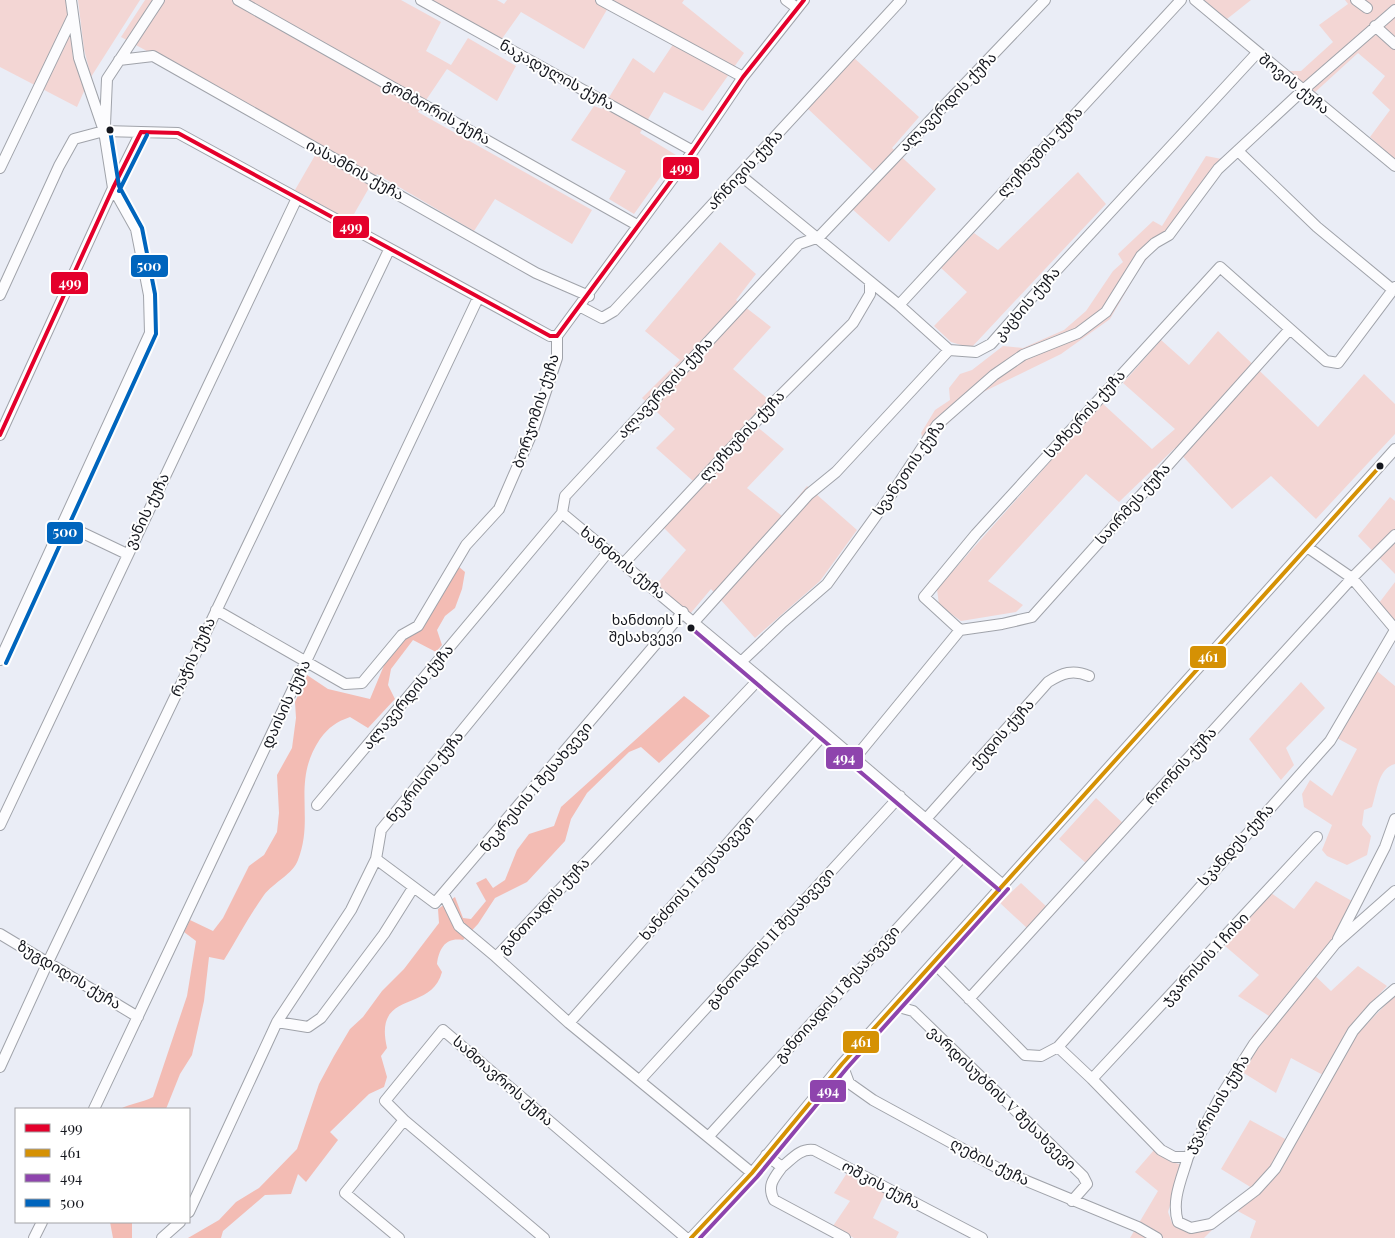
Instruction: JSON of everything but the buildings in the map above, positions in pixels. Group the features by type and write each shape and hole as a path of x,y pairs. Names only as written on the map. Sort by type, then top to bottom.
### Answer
{"street":[{"path":"0,660 150,333 149,295 136,229 113,188 104,131 79,58 71,0"},
{"path":"104,131 107,79 159,0"},
{"name":"გომბორის ქუჩა","path":"238,0 637,224"},
{"name":"ნაკადულის ქუჩა","path":"421,0 693,151"},
{"path":"601,0 743,76"},
{"path":"786,0 801,4"},
{"name":"არწივის ქუჩა","path":"581,307 602,318 614,311 901,0"},
{"name":"ალავერდის ქუჩა","path":"317,805 562,513 564,496 799,244 819,238 1046,0"},
{"name":"ლეჩხუმის ქუჩა","path":"899,305 1181,0"},
{"name":"შოვის ქუჩა","path":"1195,0 1302,91 1395,166"},
{"path":"1356,0 1367,8"},
{"name":"ბორჯომის ქუჩა","path":"216,610 345,684 362,683 402,636 418,626 466,545 499,509 532,433 557,358 557,336 581,307 637,224 693,151 743,76 801,4"},
{"name":"სვანეთის ქუჩა","path":"742,662 782,622 827,584 896,487 936,425 994,375 1023,355 1078,333 1106,312 1141,256 1155,243 1169,234 1218,169 1302,91 1395,10"},
{"path":"0,168 73,16"},
{"path":"1375,26 1395,44"},
{"name":"კაცხის ქუჩა","path":"949,350 976,352 991,344 1257,53"},
{"name":"იასამნის ქუჩა","path":"119,60 153,56 536,273 588,296"},
{"path":"0,295 59,166 74,139 104,131 178,133 478,298 550,336 557,336"},
{"path":"0,435 113,188 141,132"},
{"path":"1238,150 1317,227 1394,288 1338,363 1326,362 1290,329"},
{"path":"694,622 809,494 836,472 949,350 819,238 740,175"},
{"name":"ვანის ქუჩა","path":"0,825 297,198"},
{"name":"რაჭის ქუჩა","path":"0,1067 48,962 389,250"},
{"name":"საჩხერის ქუჩა","path":"960,630 924,597 976,534 1220,267 1290,329"},
{"name":"ლეჩხუმის ქუჩა","path":"624,563 776,400 853,323 870,294 870,283"},
{"name":"დაისის ქუჩა","path":"94,1108 478,298"},
{"name":"საირმეს ქუჩა","path":"960,630 1002,624 1032,616 1290,329"},
{"path":"691,1238 752,1173 842,1064 1395,450"},
{"name":"ხანძთის ქუჩა","path":"562,513 742,662 1003,884"},
{"path":"64,524 127,554"},
{"name":"რიონის ქუჩა","path":"969,999 1352,578 1395,535"},
{"name":"სკანდეს ქუჩა","path":"1058,1047 1330,741 1395,629 1352,578 1307,547"},
{"name":"ნეკრისის ქუჩა","path":"190,1210 276,1022 351,910 376,859 381,830 608,552"},
{"name":"ნეკრესის I შესახვევი","path":"444,895 682,612"},
{"path":"855,758 960,630"},
{"name":"ქედის ქუჩა","path":"926,819 1048,682 1066,673 1075,672 1089,676"},
{"name":"განთიადის ქუჩა","path":"752,1173 569,1023 496,957 760,678"},
{"name":"ხანძთის II შესახვევი","path":"569,1023 825,733"},
{"name":"განთიადის II შესახვევი","path":"640,1080 900,796"},
{"path":"1335,944 1385,847 1395,818"},
{"name":"ჯვარისის I ჩიხი","path":"1092,1079 1317,837"},
{"name":"განთიადის I შესახვევი","path":"709,1136 966,853"},
{"path":"376,859 413,888 436,903 444,895 459,926 496,957"},
{"path":"276,1022 308,1028 321,1018 384,934 413,888"},
{"name":"ჯვარისის ქუჩა","path":"1058,1047 1161,1150 1174,1157 1188,1157 1219,1099 1254,1044 1335,944 1395,891"},
{"name":"ზუგდიდის ქუჩა","path":"0,934 138,1017"},
{"path":"934,963 1025,1055 1041,1056 1058,1047"},
{"path":"1188,1157 1177,1194 1174,1212 1178,1222 1191,1228 1211,1224 1256,1190 1276,1169 1353,1031 1374,1007 1395,988"},
{"name":"ვარდისუბნის V შესახვევი","path":"895,1006 913,1011 1083,1176 1086,1184 1072,1201"},
{"name":"სამთავროს ქუჩა","path":"404,1120 385,1101 443,1030 686,1238"},
{"name":"ღების ქუჩა","path":"842,1064 849,1083 873,1100 1005,1172 1138,1227 1157,1238"},
{"path":"399,1238 345,1193 404,1120 544,1238"},
{"name":"ოშკის ქუჩა","path":"782,1167 798,1153 806,1149 814,1150 982,1238"},
{"path":"766,1155 782,1167 770,1183 770,1193 774,1200 845,1238"},
{"path":"34,1238 42,1223"},
{"path":"162,1238 179,1223"}],"shaded area":[{"path":"0,0 67,0 73,58 85,89 77,107 0,67"},
{"path":"78,0 140,0 91,77 84,49"},
{"path":"145,0 401,0 441,22 426,51 451,65 468,38 516,66 497,101 447,69 418,112 592,210 572,244 495,199 474,231 377,174 350,221 295,190 321,145 121,37"},
{"path":"431,0 497,0 504,4 507,0 684,0 682,3 744,53 703,111 664,92 640,133 676,155 634,214 609,199 626,171 571,140 594,106 602,109 633,58 654,73 678,37 612,1 584,49 521,12 501,40"},
{"path":"1204,0 1251,0 1227,19"},
{"path":"1345,0 1395,0 1395,160 1370,137 1390,110 1372,93 1385,76 1358,53 1313,94 1288,71 1301,71 1333,42 1319,25 1348,4"},
{"path":"853,57 919,117 892,148 936,189 889,242 851,208 881,178 806,107"},
{"path":"1206,156 1222,159 1139,269 1110,319 1061,354 977,395 925,446 921,433 935,410 950,400 949,388 960,374 972,370 1003,346 1023,348 1064,330 1086,311 1113,271 1123,262 1118,254 1153,221 1162,226"},
{"path":"1078,172 1106,204 971,348 951,342 934,326 967,292 941,268 974,233 998,250"},
{"path":"720,242 756,274 736,300 771,327 733,369 769,400 749,420 784,449 747,488 782,516 807,486 857,530 820,581 755,638 711,589 690,614 656,585 686,550 657,521 693,481 656,448 675,429 642,398 680,360 645,331"},
{"path":"1218,331 1318,427 1364,374 1395,404 1395,434 1316,519 1271,476 1232,509 1175,448 1119,502 1086,474 988,581 1023,605 1016,612 961,621 939,605 937,589 1102,403 1152,449 1175,429 1123,383 1161,340 1189,365"},
{"path":"1390,497 1395,501 1395,574 1358,536"},
{"path":"458,566 465,572 462,589 455,608 445,616 437,630 442,645 436,652 413,640 391,669 388,685 395,699 368,728 350,717 333,725 320,739 311,755 305,785 305,829 298,860 292,870 264,895 224,960 209,957 204,1001 192,1055 180,1074 166,1108 122,1108 153,1097 187,996 196,941 184,932 190,920 213,931 223,918 249,866 264,855 277,832 279,813 277,775 292,748 296,718 295,702 307,675 328,689 370,699 385,663 407,637 421,630"},
{"path":"1395,582 1395,621 1379,603"},
{"path":"1377,671 1395,686 1395,764 1389,766 1382,775 1372,807 1364,810 1362,825 1371,836 1367,855 1347,865 1327,856 1322,850 1332,825 1304,807 1302,794 1310,780 1332,796 1357,749 1337,738"},
{"path":"1301,682 1325,708 1286,748 1294,765 1281,780 1249,739"},
{"path":"684,696 710,716 659,763 641,747 629,752 587,793 571,819 565,841 527,882 495,898 478,924 463,940 452,940 444,945 437,964 442,972 436,985 427,993 395,1009 388,1017 385,1029 387,1048 381,1056 387,1077 384,1087 369,1094 330,1132 338,1140 306,1182 298,1174 291,1194 265,1195 223,1231 221,1238 188,1238 219,1220 236,1202 259,1188 297,1149 319,1084 334,1056 350,1029 363,1017 382,991 404,969 439,923 438,909 455,897 463,918 471,919 486,901 476,883 486,878 493,888 505,880 517,850 529,834 554,826 561,807"},
{"path":"1096,798 1124,824 1087,864 1059,839"},
{"path":"1316,881 1352,901 1335,940 1307,968 1331,991 1358,966 1387,986 1349,1027 1323,1075 1291,1058 1276,1093 1234,1067 1253,1035 1269,1016 1238,996 1259,975 1225,946 1271,893 1294,909"},
{"path":"1021,883 1048,908 1027,928 1000,903"},
{"path":"1395,995 1395,1238 1250,1238 1256,1221 1236,1210 1256,1193 1355,1036"},
{"path":"1250,1120 1287,1140 1272,1168 1252,1188 1221,1169"},
{"path":"1154,1150 1169,1161 1182,1165 1168,1212 1172,1223 1186,1231 1212,1230 1204,1238 1130,1238 1158,1191 1135,1172"},
{"path":"847,1173 885,1193 873,1218 899,1232 896,1238 854,1238 833,1226 850,1201 834,1193"},
{"path":"110,1223 132,1223 132,1238 113,1238"}],"transit line":[{"name":"499","path":"557,336 693,151 743,77 804,0"},
{"name":"500","path":"6,663 156,334 155,294 142,228 119,186 110,130"},
{"name":"499","path":"141,132 178,133 550,336 557,336"},
{"name":"499","path":"0,435 113,188 141,132"},
{"name":"500","path":"119,191 147,135"},
{"name":"461","path":"691,1238 752,1173 842,1064 1382,464"},
{"name":"494","path":"690,627 999,890"},
{"name":"494","path":"700,1238 757,1177 847,1068 1008,889"}],"place":[{"name":"ხანძთის I შესახვევი","path":"691,628"}]}
